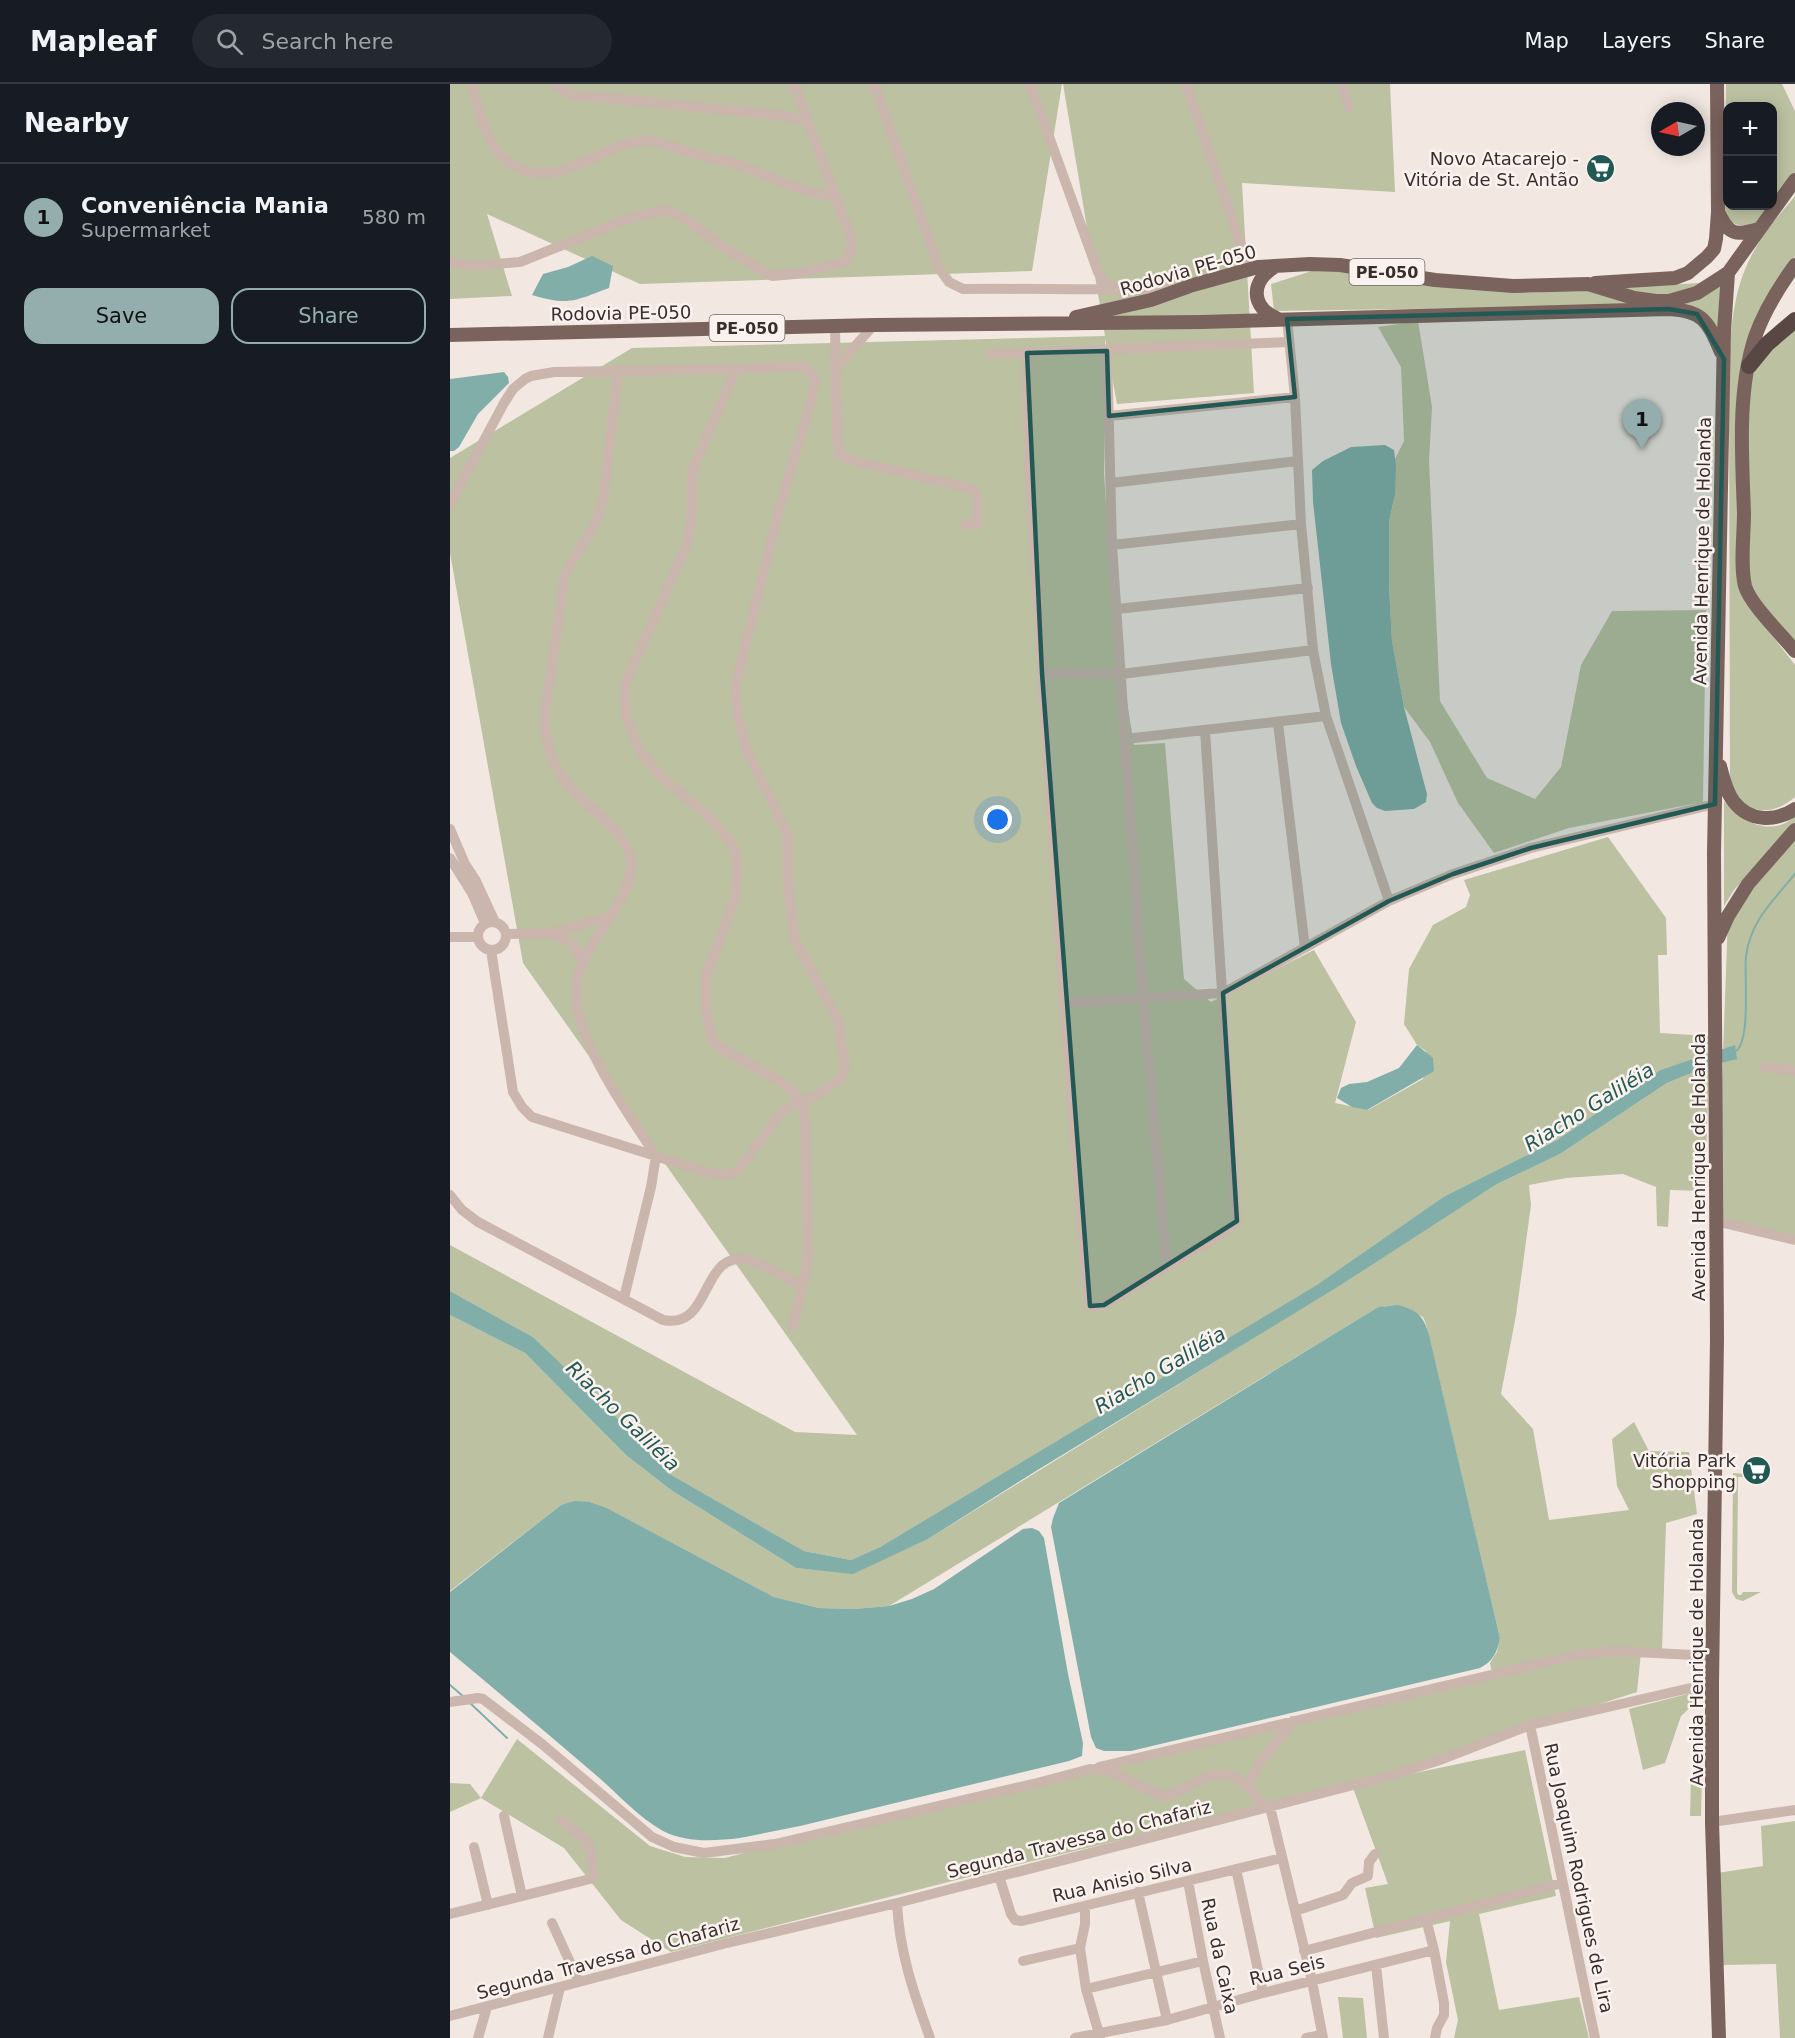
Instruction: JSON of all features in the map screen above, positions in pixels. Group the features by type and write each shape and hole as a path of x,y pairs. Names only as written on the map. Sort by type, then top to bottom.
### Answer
{"highway":[{"path":"1749,366 1767,344 1795,320"}],"main road":[{"path":"1588,284 1675,278 1688,273 1714,249 1718,212 1717,84"},
{"name":"PE-050","path":"1728,273 1795,180"},
{"path":"1718,212 1725,225 1736,233 1759,229"},
{"name":"Rodovia PE-050","path":"1044,324 1162,297 1249,268 1310,264 1340,265 1435,280 1512,286 1588,284 1634,298 1669,301 1696,293 1728,273"},
{"path":"1795,265 1762,320 1755,338 1744,390 1745,585 1754,601 1795,651"},
{"path":"1276,266 1266,272 1259,282 1257,293 1264,310 1268,314 1283,319"},
{"name":"Avenida Henrique de Holanda","path":"1719,2038 1712,1822 1717,1339 1714,804 1728,273"},
{"name":"Rodovia PE-050","path":"450,335 1684,309 1697,314 1713,334 1724,359"},
{"path":"1716,752 1727,789 1733,801 1741,809 1756,817 1767,819 1777,818 1795,809"},
{"name":"Avenida Henrique de Holanda","path":"1716,943 1728,916 1748,884 1795,830"}],"street":[{"path":"473,84 484,129 508,161 525,170 538,172 567,169 621,147 639,142 652,142 734,163 813,192 836,196"},
{"path":"555,84 565,92 574,95 780,115 808,122"},
{"path":"450,262 473,266 520,262 630,218 664,210 686,219 723,247 772,276 795,274 845,262 852,249 851,238 794,84"},
{"path":"874,84 939,268 949,282 963,289 1185,288"},
{"path":"1030,84 1098,272 1105,283 1120,290"},
{"path":"1186,84 1249,268"},
{"path":"1342,84 1349,107"},
{"path":"1283,319 1295,397 1301,524 1313,650 1326,716 1389,901"},
{"path":"836,370 874,325"},
{"path":"835,326 837,443 843,458 972,489 977,496 978,522 977,525 965,524"},
{"path":"991,354 1288,342"},
{"path":"1107,351 1112,545 1143,997 1167,1266"},
{"path":"1027,353 1029,466 1065,1003 1090,1306 1095,1309 1226,1231 1237,1221 1205,730"},
{"path":"450,504 504,403 519,383 539,374 806,366 815,378 811,402 780,506 735,687 738,716 747,751 788,835 788,886 795,940 838,1020 844,1051 844,1074 817,1095 802,1100 780,1115 734,1173 723,1175 703,1171 532,1117 522,1107 513,1092 491,950"},
{"path":"736,369 692,471 691,520 687,544 629,675 624,702 631,731 647,762 660,776 707,815 733,846 737,879 734,901 706,976 706,1008 712,1039 721,1048 779,1080 802,1100 805,1119 808,1240 806,1270 793,1326"},
{"path":"618,372 603,500 596,522 565,574 544,721 547,742 554,764 563,778 607,822 629,854 631,871 628,882 582,960 576,998 579,1016 586,1034 612,1087 656,1156 651,1187 624,1298"},
{"path":"1109,417 1295,397"},
{"path":"1111,483 1297,460"},
{"path":"1112,545 1301,524"},
{"path":"1117,609 1308,588"},
{"path":"1042,673 1122,674 1313,650"},
{"path":"1125,739 1326,716"},
{"path":"1278,723 1305,948"},
{"path":"1065,1003 1222,993 1389,901 1453,874 1531,848 1714,804"},
{"path":"450,829 465,864 476,880 490,922"},
{"path":"450,858 490,922 503,926 506,934 502,946 491,950 480,945 477,937 479,929 490,922"},
{"path":"506,934 552,933 610,916"},
{"path":"552,933 573,944 582,960"},
{"path":"450,937 477,937"},
{"path":"1764,1067 1795,1071"},
{"path":"450,1195 462,1210 478,1222 663,1320 678,1321 689,1317 720,1267 738,1258 751,1260 802,1286"},
{"path":"1715,1221 1795,1240"},
{"path":"455,1701 478,1698 490,1703 652,1837 674,1847 704,1853 775,1844 1577,1655 1615,1651 1713,1656"},
{"name":"Segunda Travessa do Chafariz","path":"450,2016 723,1944 897,1903 1268,1808 1437,1761 1530,1725 1712,1683"},
{"path":"1247,1785 1293,1721"},
{"name":"Rua Joaquim Rodrigues de Lira","path":"1530,1725 1595,2038"},
{"path":"1090,1769 1110,1771 1161,1796 1176,1792 1212,1775 1230,1774 1247,1785 1268,1808 1312,1981 1323,2036 1306,2038"},
{"path":"1712,1822 1795,1810"},
{"path":"504,1816 522,1896"},
{"path":"451,1910 488,1905 594,1878 589,1843 561,1820"},
{"path":"474,1847 488,1905"},
{"path":"1295,1911 1338,1898 1346,1893 1352,1883 1366,1877 1370,1860 1375,1854"},
{"name":"Rua Anisio Silva","path":"999,1876 1011,1914 1017,1921 1281,1858"},
{"path":"1236,1869 1263,1993"},
{"name":"Rua da Caixa","path":"1188,1881 1220,2038"},
{"path":"1304,1951 1562,1883"},
{"path":"1138,1892 1167,2020"},
{"path":"897,1903 903,1956 930,2038"},
{"path":"1084,1906 1085,1924 1080,1948 1086,1989 1100,2035"},
{"path":"552,1923 579,1982"},
{"path":"1428,1923 1444,2003 1444,2016 1437,2028 1436,2038"},
{"path":"1023,1961 1080,1948"},
{"name":"Rua Seis","path":"1075,2038 1100,2035 1167,2020 1434,1950"},
{"path":"1086,1989 1203,1961"},
{"path":"1376,1965 1384,2038"},
{"path":"548,2038 560,1987"},
{"path":"478,2038 487,2007"}],"highlighted area":[{"path":"1669,309 1697,314 1724,359 1715,804 1531,848 1453,874 1389,901 1223,993 1237,1221 1104,1305 1090,1306 1042,673 1027,353 1107,351 1109,416 1295,397 1287,319"}],"green space":[{"path":"450,84 1062,84 1032,271 640,284 487,214 512,296 450,299"},
{"path":"1063,84 1390,84 1395,192 1242,183 1254,393 1117,404 1105,338 1104,474 1114,621 1134,745 1165,743 1184,979 1211,1002 1314,950 1356,1022 1335,1103 1368,1110 1423,1079 1426,1051 1417,1045 1404,1024 1409,969 1433,925 1466,907 1470,895 1464,880 1608,837 1666,918 1667,955 1658,955 1660,1033 1710,1036 1710,1054 1660,1070 1557,1140 1445,1196 1315,1292 1203,1354 880,1547 851,1560 804,1551 668,1473 533,1337 450,1291 450,1245 795,1432 857,1435 523,963 450,553 450,458 632,348 1105,336"},
{"path":"1726,84 1782,84 1795,111 1795,173 1777,198 1777,102 1726,102"},
{"path":"1723,161 1723,210 1769,210 1758,224 1738,225 1726,217 1723,211 1720,167"},
{"path":"1795,196 1795,256 1761,308 1743,361 1741,568 1753,611 1795,665 1795,797 1776,808 1756,810 1740,800 1730,780 1729,374 1732,323 1738,291 1749,260 1771,225"},
{"path":"1318,269 1471,289 1529,293 1716,282 1723,277 1720,337 1680,305 1274,311 1271,284"},
{"path":"1418,321 1432,407 1429,461 1440,701 1487,778 1535,799 1561,767 1581,665 1612,611 1706,610 1703,802 1569,828 1494,853 1458,803 1430,742 1404,707 1392,641 1389,522 1393,504 1395,459 1404,441 1401,367 1378,327"},
{"path":"1795,324 1795,657 1748,593 1749,366"},
{"path":"1724,801 1743,818 1758,825 1775,826 1786,823 1795,816 1795,822 1734,890 1724,906"},
{"path":"1795,829 1795,1239 1717,1219 1728,916"},
{"path":"1709,1066 1705,1191 1670,1190 1668,1227 1657,1226 1656,1187 1623,1174 1566,1178 1529,1185 1531,1205 1516,1315 1501,1394 1533,1429 1549,1520 1629,1510 1617,1486 1612,1439 1634,1422 1649,1451 1689,1452 1697,1514 1666,1523 1662,1652 1641,1652 1637,1692 1367,1783 1525,1750 1556,1896 1479,1914 1499,2010 1579,1997 1589,2038 1454,2038 1458,2020 1446,1962 1450,1921 1376,1938 1365,1888 1388,1884 1352,1785 1020,1864 671,1952 621,1920 564,1848 481,1798 517,1739 650,1846 685,1857 725,1858 1492,1673 1490,1663 1497,1652 1500,1638 1426,1324 1423,1317 1400,1307 1381,1307 1365,1315 889,1606 854,1609 819,1608 774,1597 607,1508 590,1502 561,1505 450,1591 450,1315 525,1353 626,1455 671,1490 796,1568 853,1573 928,1539 1265,1331 1497,1184 1560,1154 1667,1083"},
{"path":"1733,1473 1745,1474 1745,1477 1738,1477 1737,1592 1741,1595 1743,1592 1761,1592 1743,1601 1736,1599 1732,1592"},
{"path":"1695,1692 1695,1703 1681,1716 1665,1763 1643,1770 1629,1709"},
{"path":"1702,1774 1701,1816 1690,1816 1691,1775"},
{"path":"450,1783 470,1784 481,1798 450,1812"},
{"path":"1795,1821 1795,2038 1780,2038 1776,1964 1722,1965 1717,1873 1763,1866 1761,1826"},
{"path":"1338,1997 1363,1998 1367,2038 1343,2038"}],"water":[{"path":"592,256 613,266 609,288 563,301 532,295 543,274 568,267"},
{"path":"504,372 509,383 478,414 459,447 450,451 450,379"},
{"path":"1385,445 1394,450 1396,466 1395,494 1389,522 1392,641 1404,707 1427,794 1426,802 1414,809 1385,811 1372,803 1341,723 1331,664 1313,502 1312,470 1323,461 1351,447"},
{"path":"1417,1045 1433,1058 1434,1071 1367,1110 1352,1107 1337,1098 1341,1088 1349,1084 1367,1082 1399,1068"},
{"path":"1735,1045 1737,1059 1709,1066 1667,1083 1560,1154 1497,1184 1339,1286 928,1539 853,1574 796,1568 671,1490 626,1455 525,1353 450,1315 450,1291 533,1337 622,1423 668,1473 804,1551 851,1560 880,1547 1317,1285 1445,1196 1557,1140 1660,1070"},
{"path":"1398,1305 1419,1315 1429,1335 1500,1638 1494,1656 1480,1668 1131,1751 1104,1751 1096,1748 1091,1737 1051,1527 1059,1503 1365,1315 1379,1307"},
{"path":"575,1501 590,1502 607,1508 774,1597 819,1608 854,1609 889,1606 912,1599 934,1589 1023,1529 1032,1528 1039,1531 1044,1538 1068,1674 1083,1743 1082,1756 800,1826 740,1838 691,1839 663,1831 637,1812 450,1652 450,1592 561,1505"}],"waterway":[{"name":"Riacho Galiléia","path":"1736,1051 1741,1045 1744,1034 1746,956 1749,943 1758,921 1795,874"},
{"path":"450,1685 464,1697"},
{"path":"470,1703 507,1738"}],"place":[{"name":"Novo Atacarejo - Vitória de St. Antão","path":"1600,168"},
{"name":"Conveniência Mania","path":"1642,449"},
{"name":"Vitória Park Shopping","path":"1757,1470"}]}
